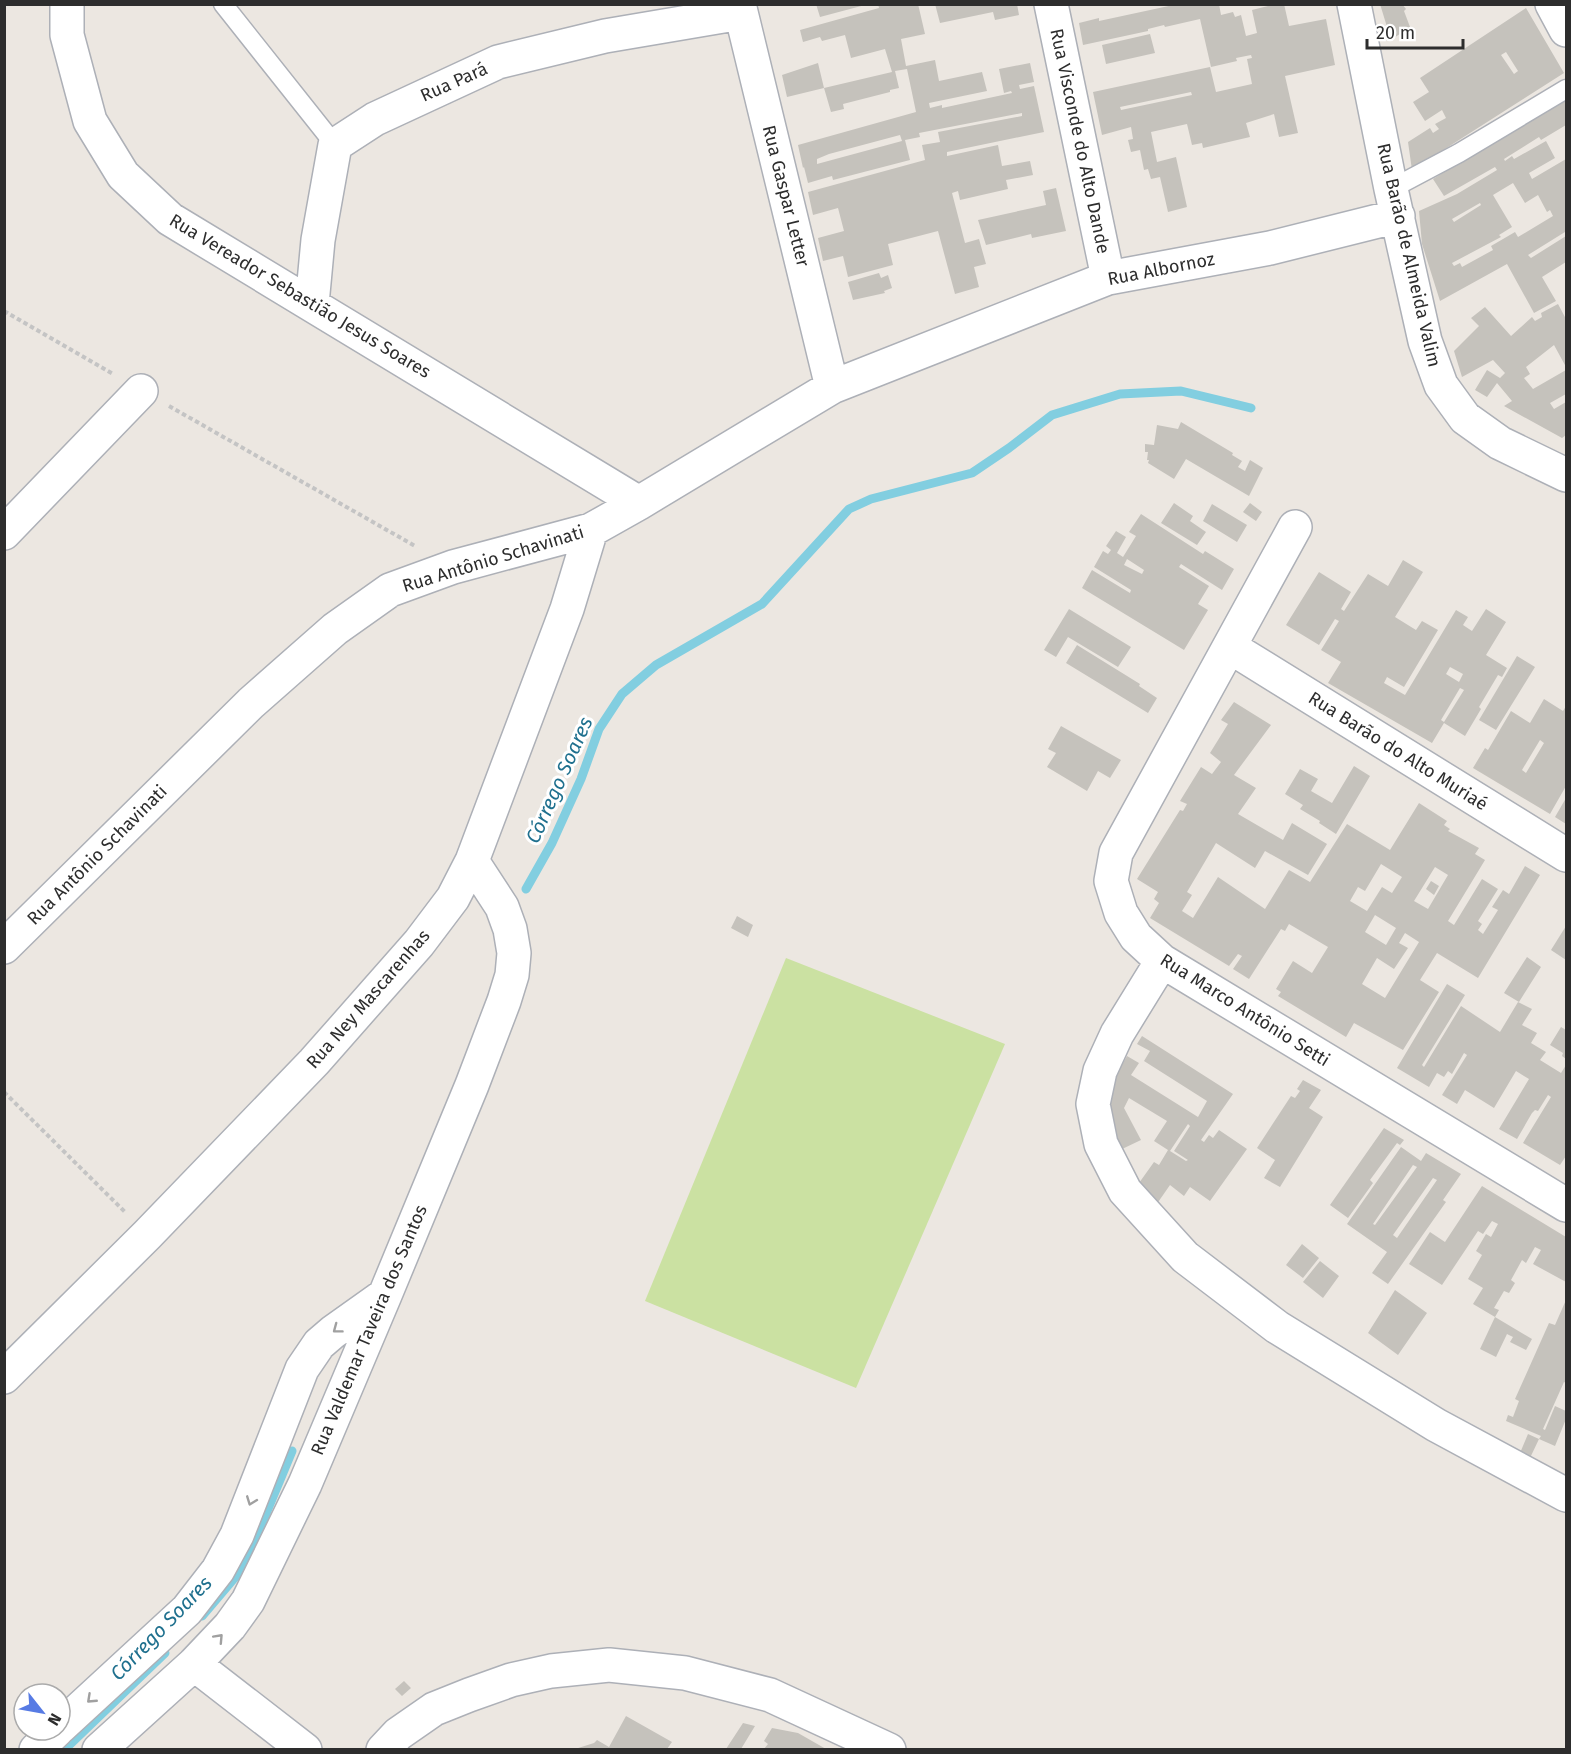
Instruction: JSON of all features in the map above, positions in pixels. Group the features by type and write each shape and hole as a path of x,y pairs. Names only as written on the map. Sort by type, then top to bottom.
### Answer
{"street":[{"name":"Rua Vereador Sebastião Jesus Soares","path":"67,4 67,35 90,121 123,175 170,219 639,503"},
{"name":"Rua Visconde do Alto Dande","path":"1051,4 1108,278"},
{"name":"Rua Barão de Almeida Valim","path":"1354,4 1425,341 1441,385 1465,418 1500,443 1566,475"},
{"path":"1552,4 1566,30"},
{"name":"Rua Pará","path":"335,146 375,118 498,62 605,36 740,9"},
{"name":"Rua Gaspar Letter","path":"740,9 832,387"},
{"path":"312,304 318,240 335,146"},
{"name":"Rua Albornoz","path":"832,387 1108,278 1270,248 1394,202"},
{"name":"Rua Antônio Schavinati","path":"4,947 251,703 335,628 390,590 453,567 591,530 832,387"},
{"path":"4,533 141,391"},
{"name":"Rua Marco Antônio Setti","path":"1295,527 1116,853 1111,881 1121,912 1136,938 1162,961 1566,1205"},
{"name":"Rua Ney Mascarenhas","path":"4,1377 147,1235 314,1062 419,943 453,898 472,861 567,609 591,530"},
{"name":"Rua Barão do Alto Muriaé","path":"1230,647 1566,855"},
{"name":"Rua Valdemar Taveira dos Santos","path":"99,1749 194,1664 230,1626 248,1601 305,1484 385,1295 472,1085 512,975 514,953 510,929 502,907 472,861"},
{"path":"1162,961 1117,1034 1101,1071 1094,1104 1101,1144 1125,1191 1185,1257 1277,1327 1436,1425 1566,1495"},
{"path":"72,1717 187,1610 218,1570 237,1535 302,1369 319,1344 385,1295"},
{"path":"194,1664 305,1749"},
{"path":"383,1749 398,1734 434,1709 469,1695 511,1680 551,1671 609,1665 685,1673 770,1695 889,1749"}],"lane":[{"path":"224,4 335,146"},
{"path":"1394,202 1459,153 1566,89"}],"path":[{"path":"4,311 453,567"},
{"path":"4,1092 147,1235"}],"green space":[{"path":"786,958 1005,1044 856,1388 645,1301"}],"building":[{"path":"816,4 865,4 865,5 820,17"},
{"path":"878,4 918,4 925,34 901,39 906,66 935,60 939,81 982,72 987,91 929,103 930,108 942,105 942,108 1012,93 1011,91 1004,93 999,69 1030,63 1034,82 1019,85 1020,89 1034,86 1044,132 947,152 947,156 998,145 1002,166 1030,161 1033,175 1006,180 1008,189 960,200 958,191 952,193 965,243 979,239 986,264 974,267 979,287 955,294 938,231 888,244 893,265 848,277 843,256 823,261 818,238 844,231 838,208 813,215 808,192 925,160 922,145 940,142 938,132 1022,116 1022,113 919,133 920,137 905,140 910,160 833,180 832,176 808,183 798,145 916,112 907,69 895,71 899,88 843,104 844,109 831,112 824,88 892,72 885,49 851,58 845,35 822,41 820,37 803,42 800,30 879,8","holes":["900,135 902,141 817,164 817,159 829,154"]},
{"path":"935,4 1017,4 1019,15 995,20 993,12 940,23"},
{"path":"1178,4 1219,4 1221,15 1233,12 1235,17 1241,15 1246,36 1257,33 1252,10 1284,4 1289,26 1326,19 1335,65 1285,76 1298,133 1279,137 1274,114 1246,123 1250,137 1203,148 1202,143 1192,145 1187,124 1151,132 1157,162 1176,157 1187,207 1168,212 1160,177 1151,179 1148,169 1144,170 1140,150 1131,152 1128,140 1133,139 1131,127 1102,135 1093,92 1210,67 1216,92 1252,84 1247,59 1252,58 1251,55 1211,67 1200,19 1165,27 1164,25 1148,29 1148,31 1083,45 1079,23 1099,18 1099,21","holes":["1191,92 1192,95 1121,110 1120,107"]},
{"path":"1380,4 1402,4 1406,9 1404,11 1410,27 1391,40"},
{"path":"1526,8 1564,73 1412,170 1408,142 1430,128 1433,133 1439,129 1435,124 1446,118 1442,110 1425,121 1413,102 1429,92 1420,78","holes":["1506,52 1518,71 1514,74 1501,55"]},
{"path":"1150,34 1155,53 1106,64 1102,45"},
{"path":"818,63 824,88 787,97 782,75"},
{"path":"1566,96 1566,125 1541,140 1539,137 1504,159 1505,161 1512,156 1514,159 1546,141 1555,158 1529,173 1532,179 1566,159 1565,232 1528,255 1531,258 1566,236 1566,262 1542,277 1556,301 1534,313 1507,264 1440,301 1422,244 1419,211 1457,194 1497,170 1495,167 1444,196 1433,179","holes":["1513,183 1525,203 1538,195 1547,212 1550,210 1553,216 1518,237 1515,232 1491,246 1493,250 1462,267 1460,263 1454,266 1452,263 1501,237 1499,235 1512,227 1493,195","1480,203 1481,205 1454,222 1452,219"]},
{"path":"1056,188 1066,231 1032,238 1031,234 986,245 978,220 1046,205 1043,191"},
{"path":"879,273 881,278 888,275 892,288 884,291 885,293 853,300 848,282"},
{"path":"1558,304 1566,319 1566,367 1554,345 1526,367 1530,374 1524,378 1533,389 1566,370 1566,394 1550,403 1554,409 1566,402 1566,435 1562,438 1504,406 1512,401 1497,383 1487,397 1475,390 1487,370 1500,378 1505,373 1493,360 1462,377 1454,351 1479,326 1471,318 1485,307 1511,336 1532,317 1535,321 1542,317 1541,313"},
{"path":"1181,422 1233,453 1232,455 1242,461 1238,467 1245,471 1250,460 1263,468 1249,496 1186,459 1174,479 1148,463 1145,444 1154,445 1157,425 1178,429"},
{"path":"1174,503 1193,516 1190,521 1206,532 1197,545 1161,523"},
{"path":"1250,503 1262,512 1256,521 1243,512"},
{"path":"1212,504 1247,525 1237,542 1203,521"},
{"path":"1141,514 1203,554 1205,551 1234,569 1222,590 1181,564 1179,567 1209,586 1198,604 1208,610 1184,650 1082,588 1092,570 1130,593 1131,590 1094,567 1103,551 1108,554 1111,550 1106,546 1116,531 1126,537 1117,553 1123,557 1136,536 1129,532","holes":["1127,559 1144,570 1142,574 1124,565"]},
{"path":"1403,560 1423,572 1395,617 1416,630 1422,621 1438,630 1404,687 1387,677 1384,683 1405,695 1456,610 1468,617 1463,625 1472,631 1486,609 1506,622 1486,655 1507,668 1502,677 1498,675 1465,736 1444,723 1432,743 1328,683 1341,662 1321,650 1339,621 1335,619 1319,645 1286,625 1319,572 1351,592 1341,609 1344,611 1368,574 1388,586","holes":["1450,667 1463,674 1459,682 1446,674","1460,688 1464,690 1444,722 1441,720"]},
{"path":"1069,609 1131,647 1118,667 1068,637 1056,657 1044,650"},
{"path":"1077,645 1140,684 1139,686 1157,698 1148,713 1066,663"},
{"path":"1517,656 1535,667 1496,730 1479,720"},
{"path":"1544,699 1563,711 1566,706 1566,786 1550,814 1473,768 1485,748 1488,750 1511,711 1530,723","holes":["1540,740 1544,743 1526,773 1522,770"]},
{"path":"1234,702 1271,725 1234,775 1256,788 1238,814 1283,840 1292,823 1327,844 1308,875 1265,851 1255,868 1216,843 1187,892 1192,895 1182,911 1193,918 1218,877 1265,909 1289,870 1310,882 1347,824 1390,850 1419,803 1447,821 1444,825 1450,829 1448,831 1479,848 1475,854 1485,860 1448,921 1454,925 1482,879 1498,889 1478,921 1482,924 1478,930 1483,934 1498,910 1492,907 1503,890 1509,894 1525,866 1540,875 1478,978 1437,953 1420,980 1439,992 1403,1050 1354,1023 1346,1037 1278,996 1281,992 1276,989 1293,961 1312,973 1328,947 1289,924 1285,931 1281,929 1249,979 1233,969 1242,956 1238,954 1229,966 1150,918 1159,903 1154,899 1158,892 1137,879 1180,810 1183,811 1187,804 1180,801 1201,767 1212,774 1221,762 1210,753 1228,724 1221,720","holes":["1381,864 1402,877 1392,893 1382,887 1367,911 1350,901 1358,887 1365,891","1435,867 1448,875 1428,909 1414,901","1375,915 1396,928 1386,945 1365,932","1405,933 1419,942 1385,998 1362,984 1377,958 1394,969 1408,948 1399,943"]},
{"path":"1061,726 1121,760 1110,778 1098,771 1087,791 1047,767 1056,753 1048,749"},
{"path":"1354,766 1370,776 1336,834 1300,809 1303,805 1285,794 1300,769 1318,779 1311,791 1332,803"},
{"path":"1566,798 1566,824 1555,817"},
{"path":"1431,881 1439,886 1434,895 1426,889"},
{"path":"737,916 753,925 748,937 731,928"},
{"path":"1566,926 1566,960 1551,950"},
{"path":"1527,957 1541,967 1519,1002 1504,993"},
{"path":"1447,984 1465,995 1422,1065 1424,1067 1461,1006 1500,1032 1518,1002 1532,1009 1522,1025 1537,1033 1531,1043 1546,1052 1540,1060 1561,1073 1566,1065 1566,1156 1560,1165 1523,1143 1551,1097 1548,1095 1538,1111 1535,1110 1532,1113 1517,1139 1499,1129 1529,1079 1516,1071 1494,1108 1465,1090 1457,1104 1442,1095 1467,1055 1464,1053 1452,1074 1448,1071 1444,1077 1437,1073 1429,1087 1397,1068"},
{"path":"1561,1027 1566,1030 1566,1059 1562,1056 1563,1053 1550,1045"},
{"path":"1142,1036 1233,1094 1201,1140 1204,1142 1209,1135 1213,1138 1219,1130 1247,1149 1210,1201 1190,1187 1184,1196 1170,1185 1154,1208 1139,1183 1154,1162 1159,1165 1168,1150 1154,1141 1167,1121 1129,1098 1124,1108 1141,1140 1120,1150 1103,1098 1127,1056 1139,1063 1131,1075 1198,1117 1207,1101 1144,1061 1150,1051 1137,1044","holes":["1188,1124 1190,1126 1174,1151 1188,1160 1186,1161 1170,1151"]},
{"path":"1303,1080 1321,1090 1309,1108 1323,1117 1280,1187 1264,1178 1275,1160 1257,1148 1291,1096 1295,1098 1300,1091 1297,1089"},
{"path":"1384,1128 1404,1140 1400,1145 1397,1143 1370,1180 1373,1183 1348,1218 1330,1205"},
{"path":"1401,1147 1421,1161 1426,1153 1461,1174 1443,1200 1446,1202 1388,1284 1372,1273 1387,1252 1347,1224","holes":["1413,1165 1417,1167 1375,1225 1373,1224","1433,1178 1437,1180 1397,1238 1393,1235"]},
{"path":"1482,1186 1566,1237 1566,1282 1533,1264 1541,1250 1535,1247 1526,1263 1522,1260 1511,1280 1515,1283 1509,1293 1504,1291 1494,1308 1499,1310 1495,1317 1473,1304 1483,1288 1468,1279 1482,1255 1476,1251 1486,1234 1491,1237 1498,1224 1492,1221 1483,1234 1478,1231 1442,1285 1409,1264 1430,1232 1445,1242"},
{"path":"1302,1244 1319,1258 1303,1278 1286,1265"},
{"path":"1320,1261 1339,1276 1323,1298 1303,1282"},
{"path":"1395,1290 1427,1313 1398,1355 1368,1333"},
{"path":"1566,1300 1566,1383 1564,1382 1543,1429 1545,1430 1555,1406 1566,1411 1566,1419 1555,1446 1539,1439 1541,1436 1506,1421 1508,1415 1513,1417 1519,1401 1515,1399 1549,1323 1555,1325"},
{"path":"1495,1317 1532,1339 1526,1350 1510,1342 1513,1337 1507,1334 1496,1357 1480,1349"},
{"path":"1528,1434 1539,1439 1530,1458 1520,1453"},
{"path":"404,1681 411,1688 402,1696 395,1689"},
{"path":"626,1716 672,1742 667,1749 575,1749 597,1740 609,1747"},
{"path":"743,1723 755,1726 741,1749 726,1749"},
{"path":"772,1728 798,1733 826,1749 764,1749 768,1744 764,1741"}],"waterway":[{"name":"Córrego Soares","path":"526,889 552,843 581,779 599,729 622,694 656,665 762,604 849,509 871,499 972,473 1052,415 1120,394 1181,391 1251,408"},
{"name":"Córrego Soares","path":"202,1616 236,1576 262,1523 292,1451"},
{"name":"Córrego Soares","path":"64,1750 165,1653"}]}
